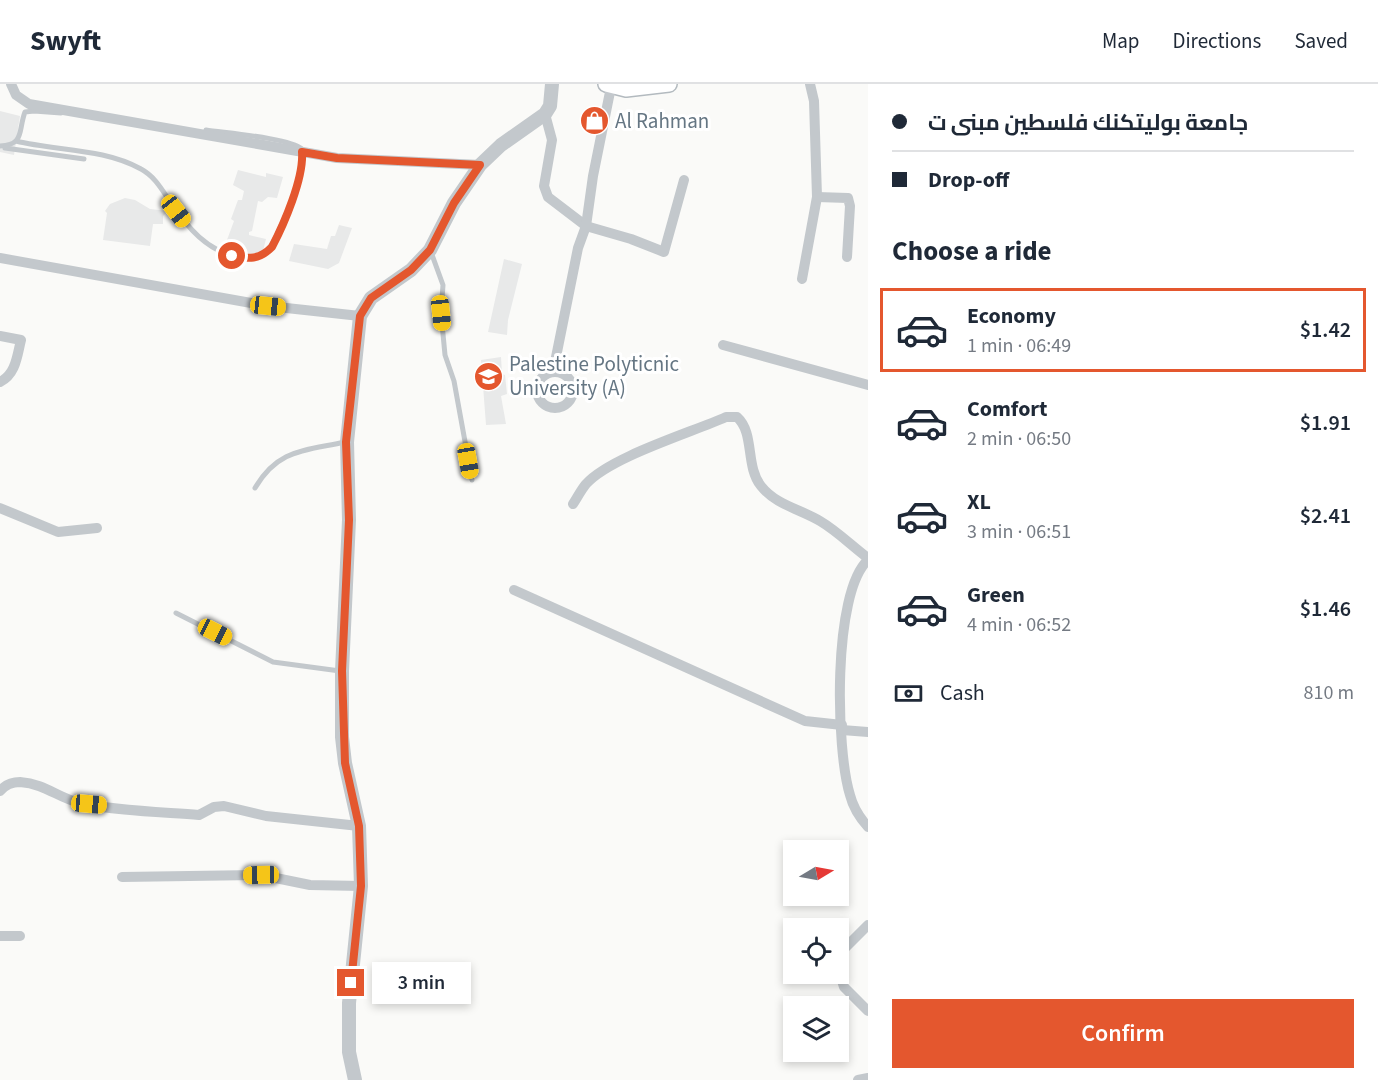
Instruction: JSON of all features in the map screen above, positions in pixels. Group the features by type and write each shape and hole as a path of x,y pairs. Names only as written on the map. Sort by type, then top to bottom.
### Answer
{"main road":[{"path":"609,85 626,89 669,84"}],"street":[{"path":"11,84 16,95 24,102 302,152 337,158 480,165"},
{"path":"355,1080 349,1052 349,1003 361,886 359,826 345,763 342,671 349,520 346,442 360,316 371,298 411,270 430,250 454,203 480,165 501,145 545,114 550,106 552,84"},
{"path":"802,279 817,197 814,101 810,84"},
{"path":"554,372 578,248 586,226 609,85"},
{"path":"545,114 552,140 544,186 548,197 586,226 632,239 664,252 684,180"},
{"path":"817,197 848,198 850,206 847,257"},
{"path":"0,258 268,306 360,316"},
{"path":"0,336 21,340 15,366 9,378 0,382"},
{"path":"723,345 868,385"},
{"path":"573,504 586,484 607,469 640,452 726,417 737,417 744,423 752,464 759,484 776,500 820,521 868,559 861,568 855,583 840,653 844,771 856,811 868,827"},
{"path":"0,508 58,532 97,528"},
{"path":"514,590 805,721 868,732"},
{"path":"0,791 10,783 22,782 47,788 72,801 89,804 198,815 214,807 224,806 266,816 359,826"},
{"path":"122,877 261,875 310,885 361,886"},
{"path":"849,944 868,925"},
{"path":"0,936 20,936"},
{"path":"843,984 868,1011"},
{"path":"858,1080 868,1078"}],"lane":[{"path":"0,147 10,145 20,137 25,112 56,114 69,111"},
{"path":"16,141 98,155 141,169 155,180 176,211 203,242 222,254 250,259 265,254 277,237 298,176 302,152"},
{"path":"0,147 84,159"},
{"path":"430,250 443,285 441,313 445,356 454,381 472,480"},
{"path":"255,488 265,470 278,460 294,453 346,442"},
{"path":"176,613 273,662 342,671"}],"shaded area":[{"path":"0,111 20,116 14,155 0,152"},
{"path":"238,170 266,177 266,173 283,177 277,198 268,197 262,202 258,201 252,231 249,235 266,239 262,255 253,253 249,258 224,248 234,221 231,219 238,200 242,200 244,191 233,185"},
{"path":"125,198 135,200 150,209 168,211 163,216 163,224 153,224 150,246 103,240 107,213 105,211 110,204"},
{"path":"339,225 352,228 339,263 328,269 289,261 294,244 327,249 331,236 335,236"},
{"path":"504,259 522,264 508,320 507,335 488,332"},
{"path":"501,357 507,394 501,396 506,424 486,425 481,360"}],"place":[{"name":"Al Rahman","path":"594,121"},
{"name":"Palestine Polyticnic University (A)","path":"488,376"}],"route":[{"path":"232,256 250,259 265,254 272,247 294,190 302,163 302,152 337,158 480,165 454,203 430,250 411,270 371,298 360,316 346,442 349,520 342,671 342,737 345,763 359,826 361,886 351,983"}]}
